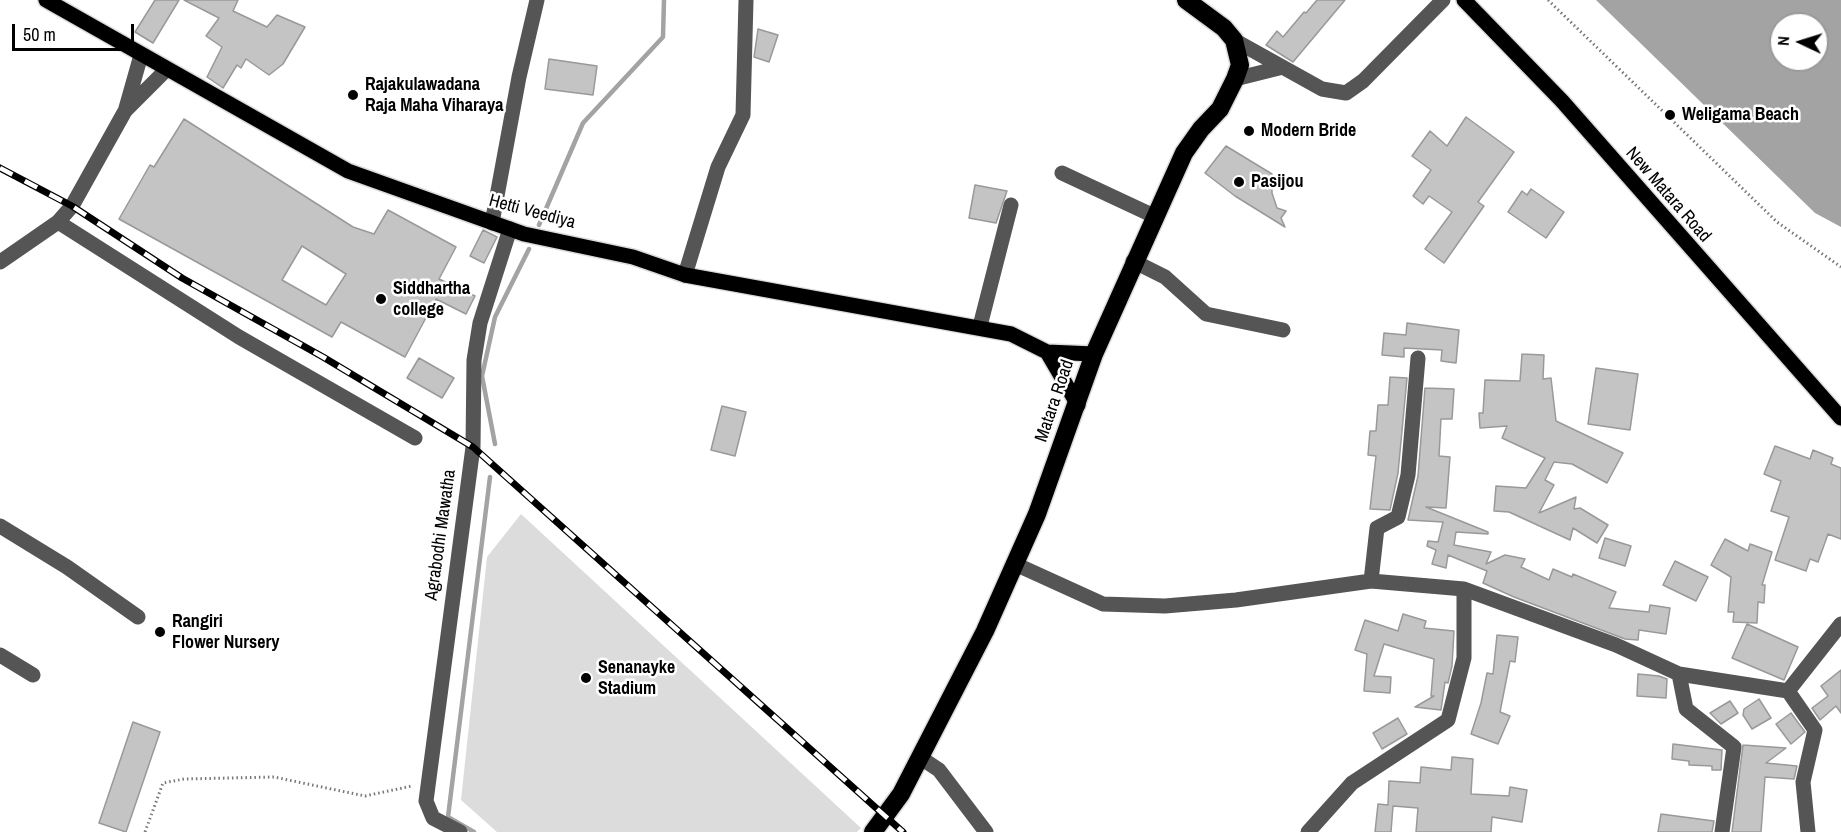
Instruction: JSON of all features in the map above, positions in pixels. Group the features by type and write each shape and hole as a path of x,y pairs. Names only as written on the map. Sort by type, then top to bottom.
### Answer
{"highway":[{"path":"1186,0 1224,28 1234,40"},
{"name":"Matara Road","path":"873,832 902,794 1015,564 1037,514 1078,405 1094,354 1133,261 1184,153 1201,129 1220,109 1235,79 1240,65 1234,40"}],"main road":[{"name":"Hetti Veediya","path":"46,0 348,171 517,232 633,257 686,275 980,326 1023,338 1047,352 1094,354"},
{"name":"New Matara Road","path":"1464,0 1562,102 1841,418"},
{"path":"1047,352 1078,405"}],"street":[{"path":"492,223 519,77 537,0"},
{"path":"686,275 718,167 743,115 746,0"},
{"path":"1234,40 1280,68 1322,89 1346,93 1363,81 1443,0"},
{"path":"0,262 58,222 72,206 125,111 141,55"},
{"path":"1235,79 1280,68"},
{"path":"125,111 167,69"},
{"path":"1062,173 1154,216"},
{"path":"980,326 1011,206"},
{"path":"58,222 238,337 415,438"},
{"name":"Agrabodhi Mawatha","path":"460,832 433,818 426,801 473,447 474,360 480,323 517,232"},
{"path":"1133,261 1165,277 1206,314 1283,330"},
{"path":"1371,581 1377,528 1398,517 1408,475 1418,358"},
{"path":"0,526 68,567 138,617"},
{"path":"1015,564 1103,604 1165,606 1236,600 1371,581 1464,589 1616,645 1679,674 1788,691 1815,730 1803,782 1808,832"},
{"path":"1308,832 1352,783 1448,720 1464,658 1464,589"},
{"path":"1788,691 1841,624"},
{"path":"0,655 33,675"},
{"path":"1679,674 1686,709 1734,747 1722,832"},
{"path":"921,758 939,770 986,832"}],"path":[{"path":"1548,0 1777,222 1841,267"},
{"path":"145,832 163,783 184,779 274,777 365,796 429,782"}],"shaded area":[{"path":"1596,0 1841,0 1841,227 1815,213"},
{"name":"Senanayke Stadium","path":"521,514 861,828 857,832 497,832 461,800 487,557"}],"building":[{"path":"155,0 179,0 153,43 135,32"},
{"path":"184,0 238,0 233,11 267,27 277,15 305,27 283,64 269,75 246,59 241,68 237,65 223,88 207,77 222,47 206,36 219,18"},
{"path":"1317,0 1345,0 1293,62 1266,45 1277,31 1283,37"},
{"path":"758,29 778,35 769,62 754,57"},
{"path":"549,59 597,66 593,95 545,89"},
{"path":"1466,117 1514,152 1478,202 1484,206 1444,263 1425,249 1452,212 1429,196 1423,204 1413,196 1431,170 1412,156 1430,131 1447,146"},
{"path":"184,119 353,227 374,234 388,210 456,247 439,279 475,296 466,314 436,299 405,357 341,322 332,337 119,219 150,165 154,167","holes":["302,246 346,274 326,305 282,280"]},
{"path":"1226,146 1272,174 1272,193 1277,208 1286,211 1281,218 1285,227 1235,196 1205,173"},
{"path":"975,185 1007,191 996,223 969,218"},
{"path":"1531,189 1564,212 1546,238 1508,212 1522,191 1527,195"},
{"path":"483,230 497,237 484,263 470,256"},
{"path":"1407,323 1459,330 1456,363 1441,361 1442,350 1404,348 1404,357 1382,355 1384,333 1406,335"},
{"path":"1522,354 1544,355 1543,379 1551,378 1556,421 1623,453 1607,483 1572,464 1554,462 1545,480 1554,485 1539,513 1576,497 1574,509 1580,508 1608,525 1597,543 1573,528 1570,540 1509,512 1494,511 1496,486 1526,488 1545,458 1502,438 1507,426 1480,428 1479,413 1483,413 1485,380 1520,381"},
{"path":"419,358 454,378 442,398 407,378"},
{"path":"1596,368 1638,374 1630,430 1588,424"},
{"path":"1390,377 1407,378 1398,473 1390,510 1370,509 1376,456 1368,455 1370,431 1376,431 1378,405 1388,405"},
{"path":"1425,388 1454,389 1452,419 1441,419 1439,456 1450,457 1446,508 1426,507 1488,532 1488,534 1456,532 1454,545 1491,552 1486,564 1505,555 1525,559 1521,567 1549,580 1553,569 1572,577 1573,574 1616,592 1609,608 1649,612 1650,605 1670,608 1666,634 1639,630 1638,640 1625,639 1483,583 1487,571 1448,555 1446,568 1432,564 1436,550 1427,546 1428,541 1438,542 1443,522 1408,520 1418,476"},
{"path":"722,406 746,412 735,456 711,450"},
{"path":"1775,446 1810,459 1813,450 1833,458 1831,464 1841,468 1841,539 1828,534 1818,562 1810,559 1806,571 1775,560 1789,517 1771,511 1781,481 1764,474"},
{"path":"1605,538 1631,546 1625,566 1599,558"},
{"path":"1725,539 1748,551 1750,544 1772,552 1762,585 1765,585 1764,603 1758,602 1757,623 1733,622 1734,612 1728,612 1731,577 1711,565"},
{"path":"1675,561 1708,577 1696,601 1663,585"},
{"path":"1403,614 1426,621 1424,628 1454,631 1452,666 1448,683 1445,682 1441,710 1415,707 1434,696 1431,696 1434,659 1384,644 1374,676 1391,677 1390,693 1364,691 1367,654 1355,650 1365,620 1398,631"},
{"path":"1747,624 1798,647 1784,680 1732,658"},
{"path":"1497,635 1518,637 1515,662 1510,661 1500,712 1510,716 1498,744 1471,734 1481,703 1487,673 1493,674"},
{"path":"1841,670 1841,713 1836,706 1820,720 1812,708 1828,696 1821,686"},
{"path":"1638,674 1667,679 1666,698 1637,696"},
{"path":"1759,699 1771,718 1752,729 1743,715 1744,709"},
{"path":"1730,701 1738,713 1721,724 1710,713"},
{"path":"1791,713 1805,732 1791,744 1776,724"},
{"path":"1398,718 1407,734 1382,749 1373,733"},
{"path":"133,722 160,732 126,832 99,823"},
{"path":"1673,744 1722,750 1721,770 1712,770 1712,766 1689,765 1689,761 1672,759"},
{"path":"1743,745 1786,748 1766,763 1797,766 1794,779 1765,777 1761,832 1732,832"},
{"path":"1452,757 1473,759 1471,794 1509,796 1510,787 1527,790 1522,822 1492,817 1491,832 1416,832 1418,808 1393,806 1391,832 1375,832 1378,804 1388,805 1389,781 1420,783 1421,767 1451,770"},
{"path":"1661,814 1714,821 1712,832 1658,832"}],"waterway":[{"path":"539,225 583,123 663,37 664,0"},
{"path":"495,444 482,376 495,317 529,249"},
{"path":"474,832 448,817 490,477"}],"railway":[{"path":"0,168 72,206 182,278 323,357 473,447 903,832"}],"place":[{"name":"Rajakulawadana Raja Maha Viharaya","path":"353,95"},
{"name":"Weligama Beach","path":"1670,115"},
{"name":"Modern Bride","path":"1249,131"},
{"name":"Pasijou","path":"1239,182"},
{"name":"Siddhartha college","path":"381,299"},
{"name":"Rangiri Flower Nursery","path":"160,632"},
{"name":"Senanayke Stadium","path":"586,678"}]}
